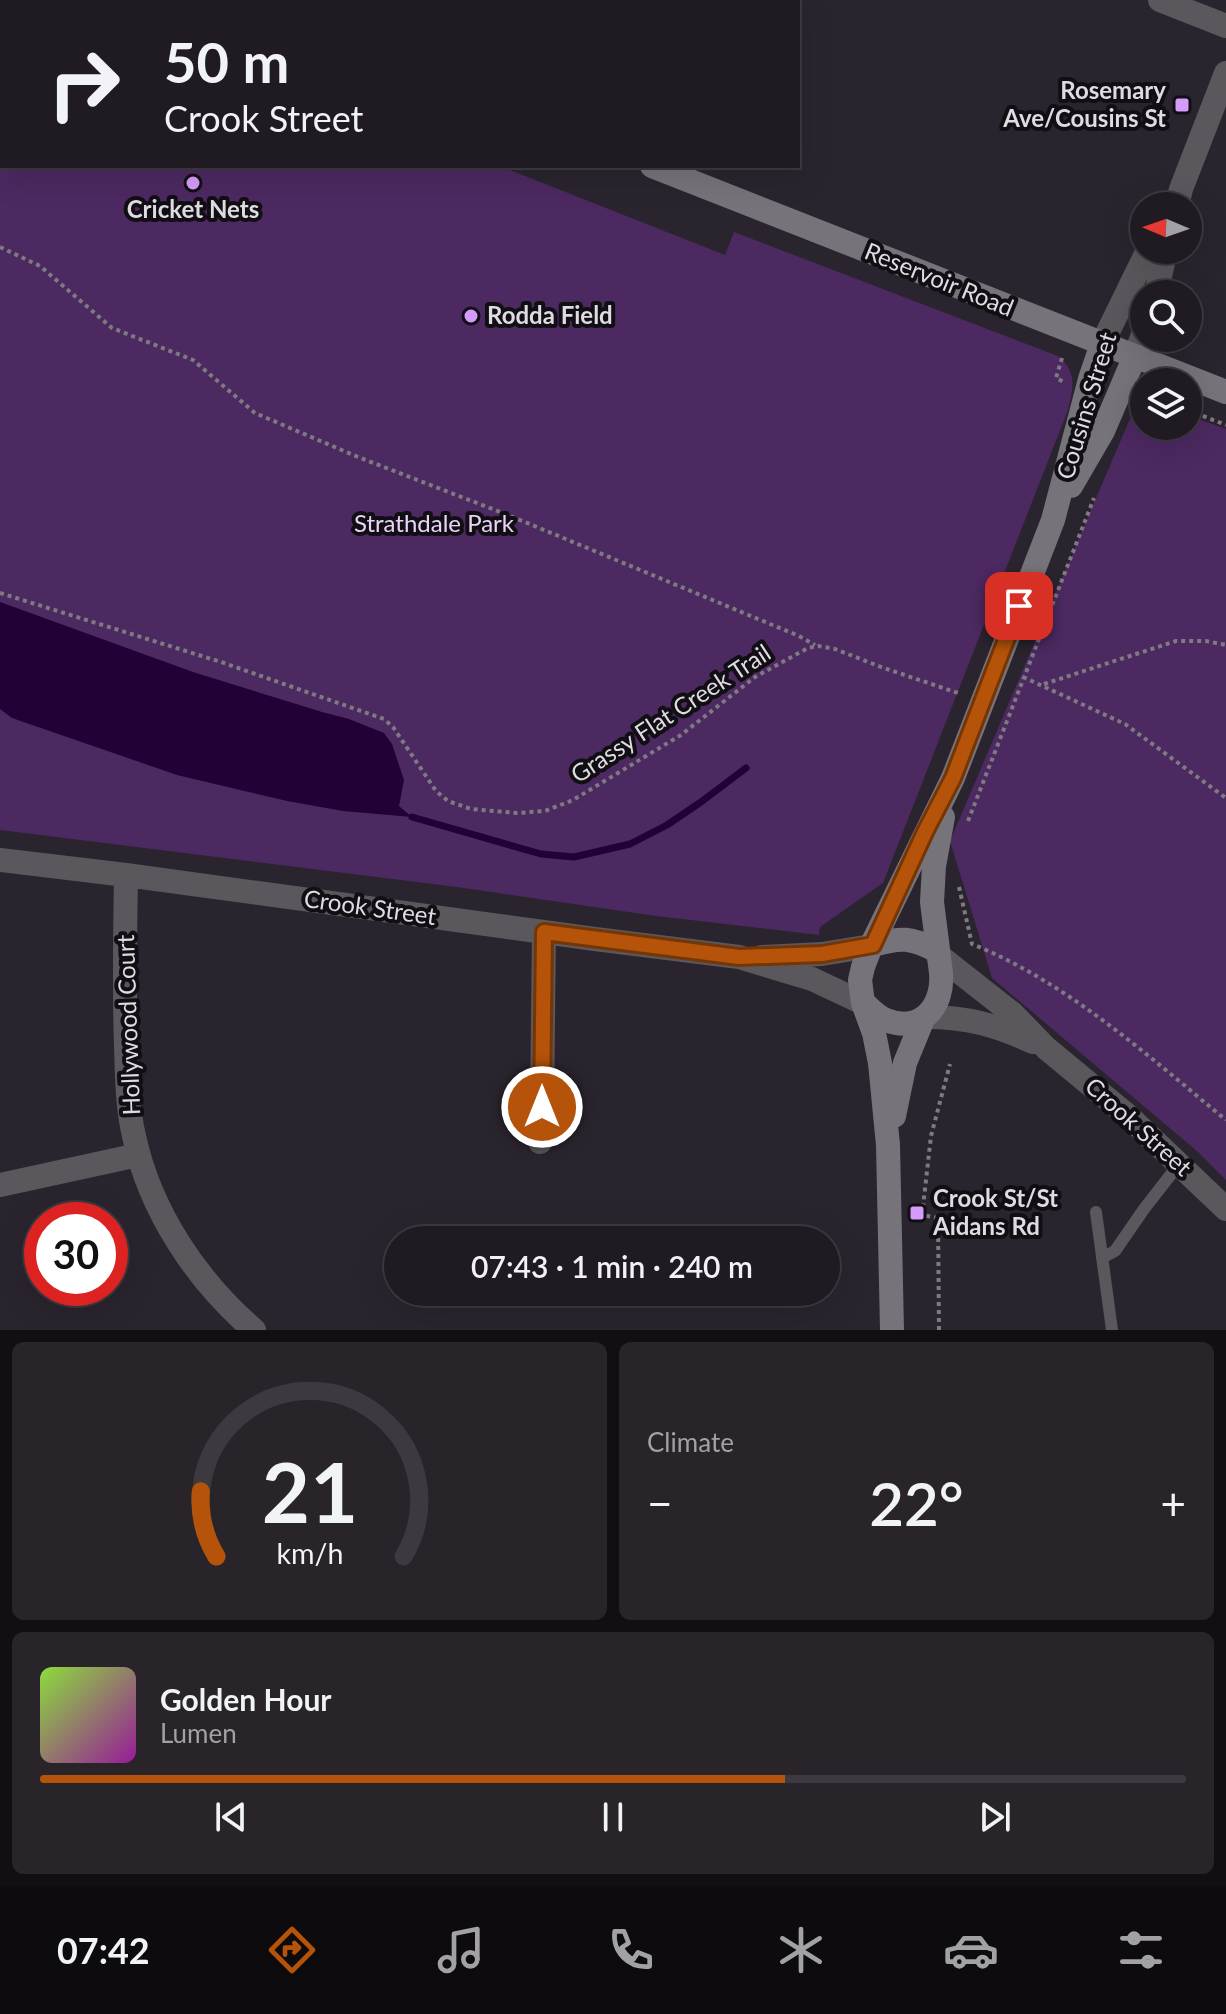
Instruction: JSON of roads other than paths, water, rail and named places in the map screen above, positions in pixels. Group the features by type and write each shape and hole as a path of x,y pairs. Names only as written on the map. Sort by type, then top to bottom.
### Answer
{"street":[{"path":"1160,0 1226,26"},
{"path":"1180,192 1226,73"},
{"name":"Reservoir Road","path":"657,168 1226,392"},
{"name":"Cousins Street","path":"872,945 953,778 1053,520 1102,344 1141,264"},
{"name":"Cousins Street","path":"1053,520 1103,431 1136,352"},
{"name":"Cousins Street","path":"938,953 932,902 934,866 953,778"},
{"name":"Crook Street","path":"0,860 739,957 822,954 872,945"},
{"name":"Hollywood Court","path":"126,875 126,1071 138,1155 151,1191 189,1260 212,1289 254,1330"},
{"path":"540,1142 544,932"},
{"path":"888,1145 905,1063 925,1018 940,996 942,985 938,953 922,942 898,938 872,945 860,980 880,1063 888,1145 892,1330"},
{"name":"Crook Street","path":"938,953 1013,1014 1046,1048 1127,1115 1226,1209"},
{"name":"Crook Street","path":"739,957 812,979 864,1004"},
{"path":"864,1004 888,1021 900,1023 925,1018"},
{"name":"Crook Street","path":"925,1018 955,1017 979,1021 1046,1048"},
{"path":"0,1185 138,1155"}],"lane":[{"path":"1102,1258 1115,1251 1179,1164"},
{"path":"1096,1212 1112,1330"}],"waterway":[{"path":"412,817 541,854 574,857 630,844 667,825 746,768"}],"place":[{"name":"Rosemary Ave/Cousins St","path":"1182,105"},
{"name":"Cricket Nets","path":"193,183"},
{"name":"Rodda Field","path":"471,316"},
{"name":"Crook St/St Aidans Rd","path":"917,1213"}],"park label":[{"name":"Strathdale Park","path":"434,524"}]}
